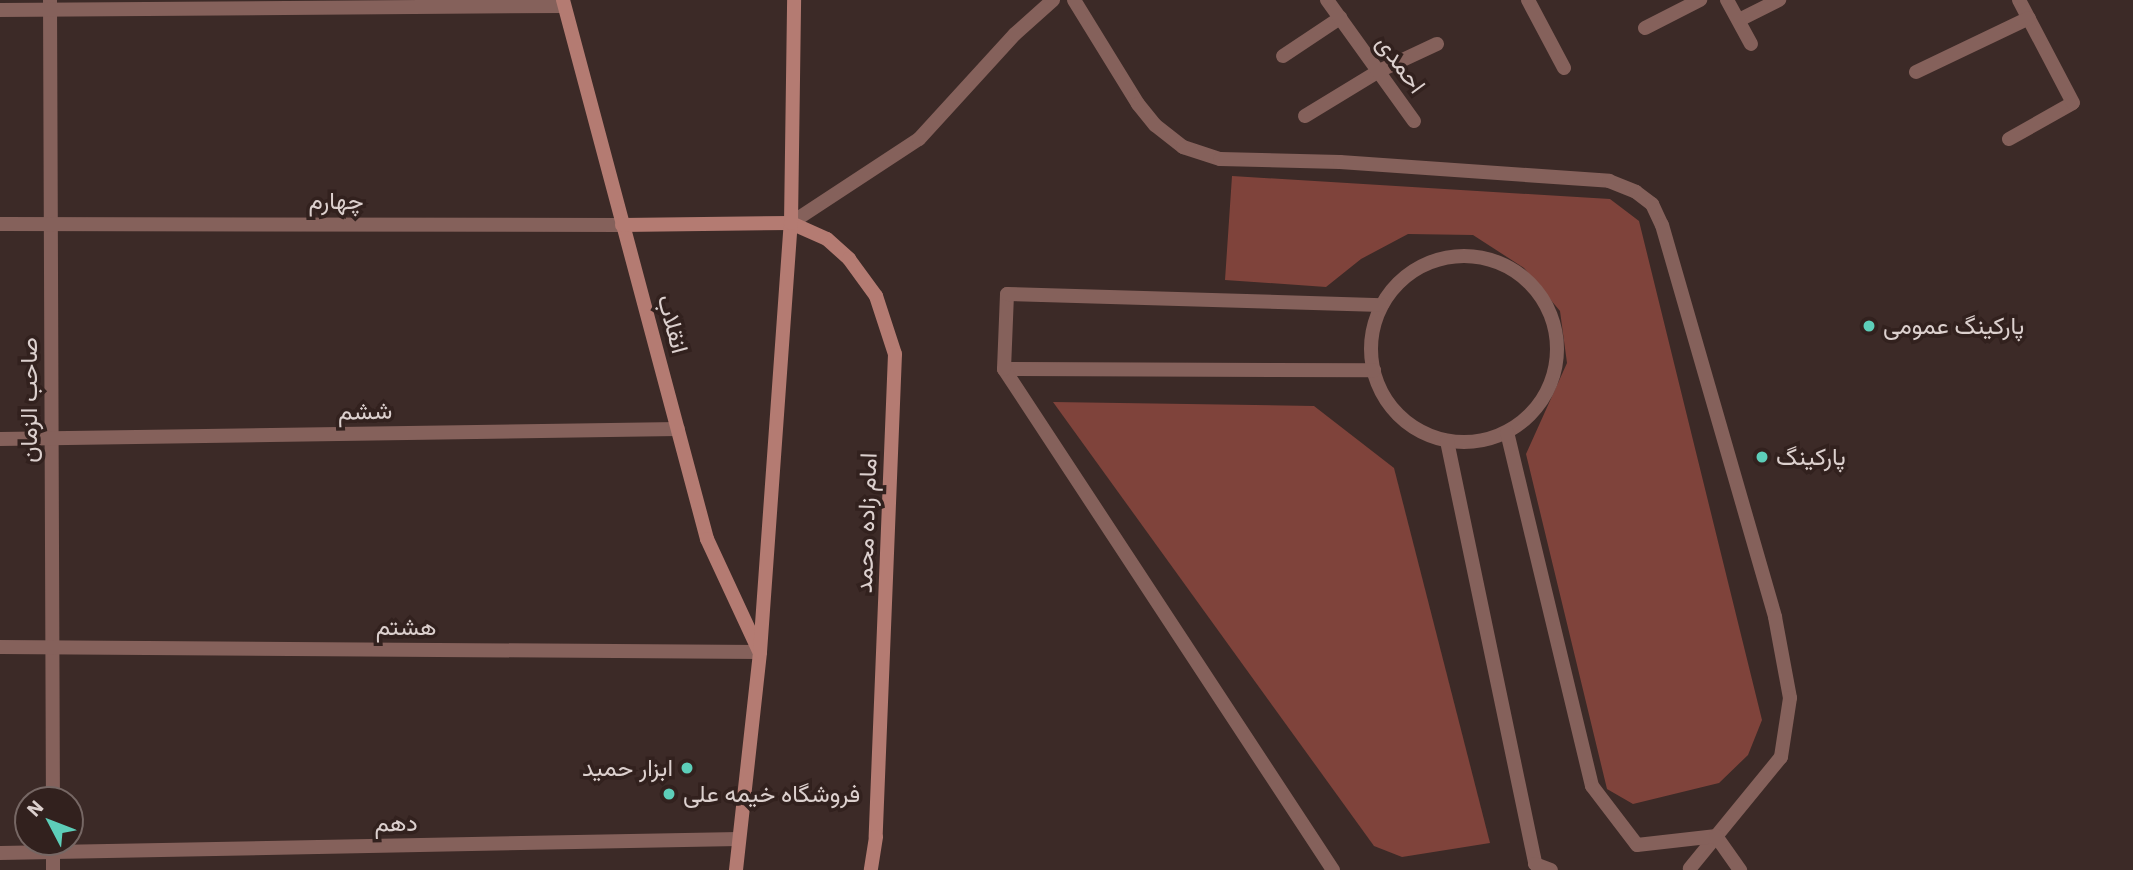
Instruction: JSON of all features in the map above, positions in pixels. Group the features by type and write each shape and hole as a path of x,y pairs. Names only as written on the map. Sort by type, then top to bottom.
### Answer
{"street":[{"path":"736,870 760,652 791,223 794,0"},
{"path":"622,225 791,223 919,139 1015,34 1053,0"},
{"path":"1074,0 1138,104 1155,125 1183,147 1220,159 1340,162 1609,180 1636,192 1652,204 1662,225 1775,617 1790,698 1781,757 1686,869"},
{"name":"احمدی","path":"1327,0 1415,121"},
{"path":"1528,0 1564,68"},
{"path":"1645,28 1700,0"},
{"path":"1727,0 1751,44"},
{"path":"1738,20 1779,0"},
{"path":"2009,139 2073,103 2019,0"},
{"path":"0,10 50,5 564,3"},
{"name":"انقلاب","path":"564,3 707,539 760,652"},
{"name":"صاحب الزمان","path":"50,5 53,786"},
{"path":"1283,56 1340,18"},
{"path":"1916,72 2029,18"},
{"path":"1306,116 1379,71 1437,44"},
{"name":"امام زاده محمد","path":"791,223 827,239 849,259 876,296 895,354 876,837 871,870"},
{"name":"چهارم","path":"0,224 622,225"},
{"path":"1473,255 1504,263 1528,279 1546,303 1557,331 1557,361 1548,390 1531,414 1507,432 1479,442 1447,441 1417,430 1393,410 1377,383 1370,352 1375,321 1382,305 1390,292 1412,270 1441,258 1473,255"},
{"path":"1333,870 1004,369 1007,294 1382,305"},
{"path":"1004,369 1374,370"},
{"name":"ششم","path":"0,439 678,429"},
{"path":"1507,432 1592,786 1637,845 1716,836"},
{"path":"1447,441 1535,864 1550,870"},
{"name":"هشتم","path":"0,647 760,652"},
{"path":"1716,836 1740,870"},
{"name":"دهم","path":"84,847 739,839"}],"shaded area":[{"path":"1232,176 1610,199 1639,221 1762,720 1748,755 1719,783 1633,804 1607,789 1526,454 1567,363 1560,311 1524,268 1473,235 1408,234 1361,259 1326,287 1225,280"},
{"path":"1053,402 1314,406 1394,468 1490,843 1402,857 1374,846"}],"place":[{"name":"پارکینگ عمومی","path":"1869,326"},
{"name":"پارکینگ","path":"1762,457"},
{"name":"ابزار حمید","path":"687,768"},
{"name":"فروشگاه خیمه علی","path":"669,794"}]}
